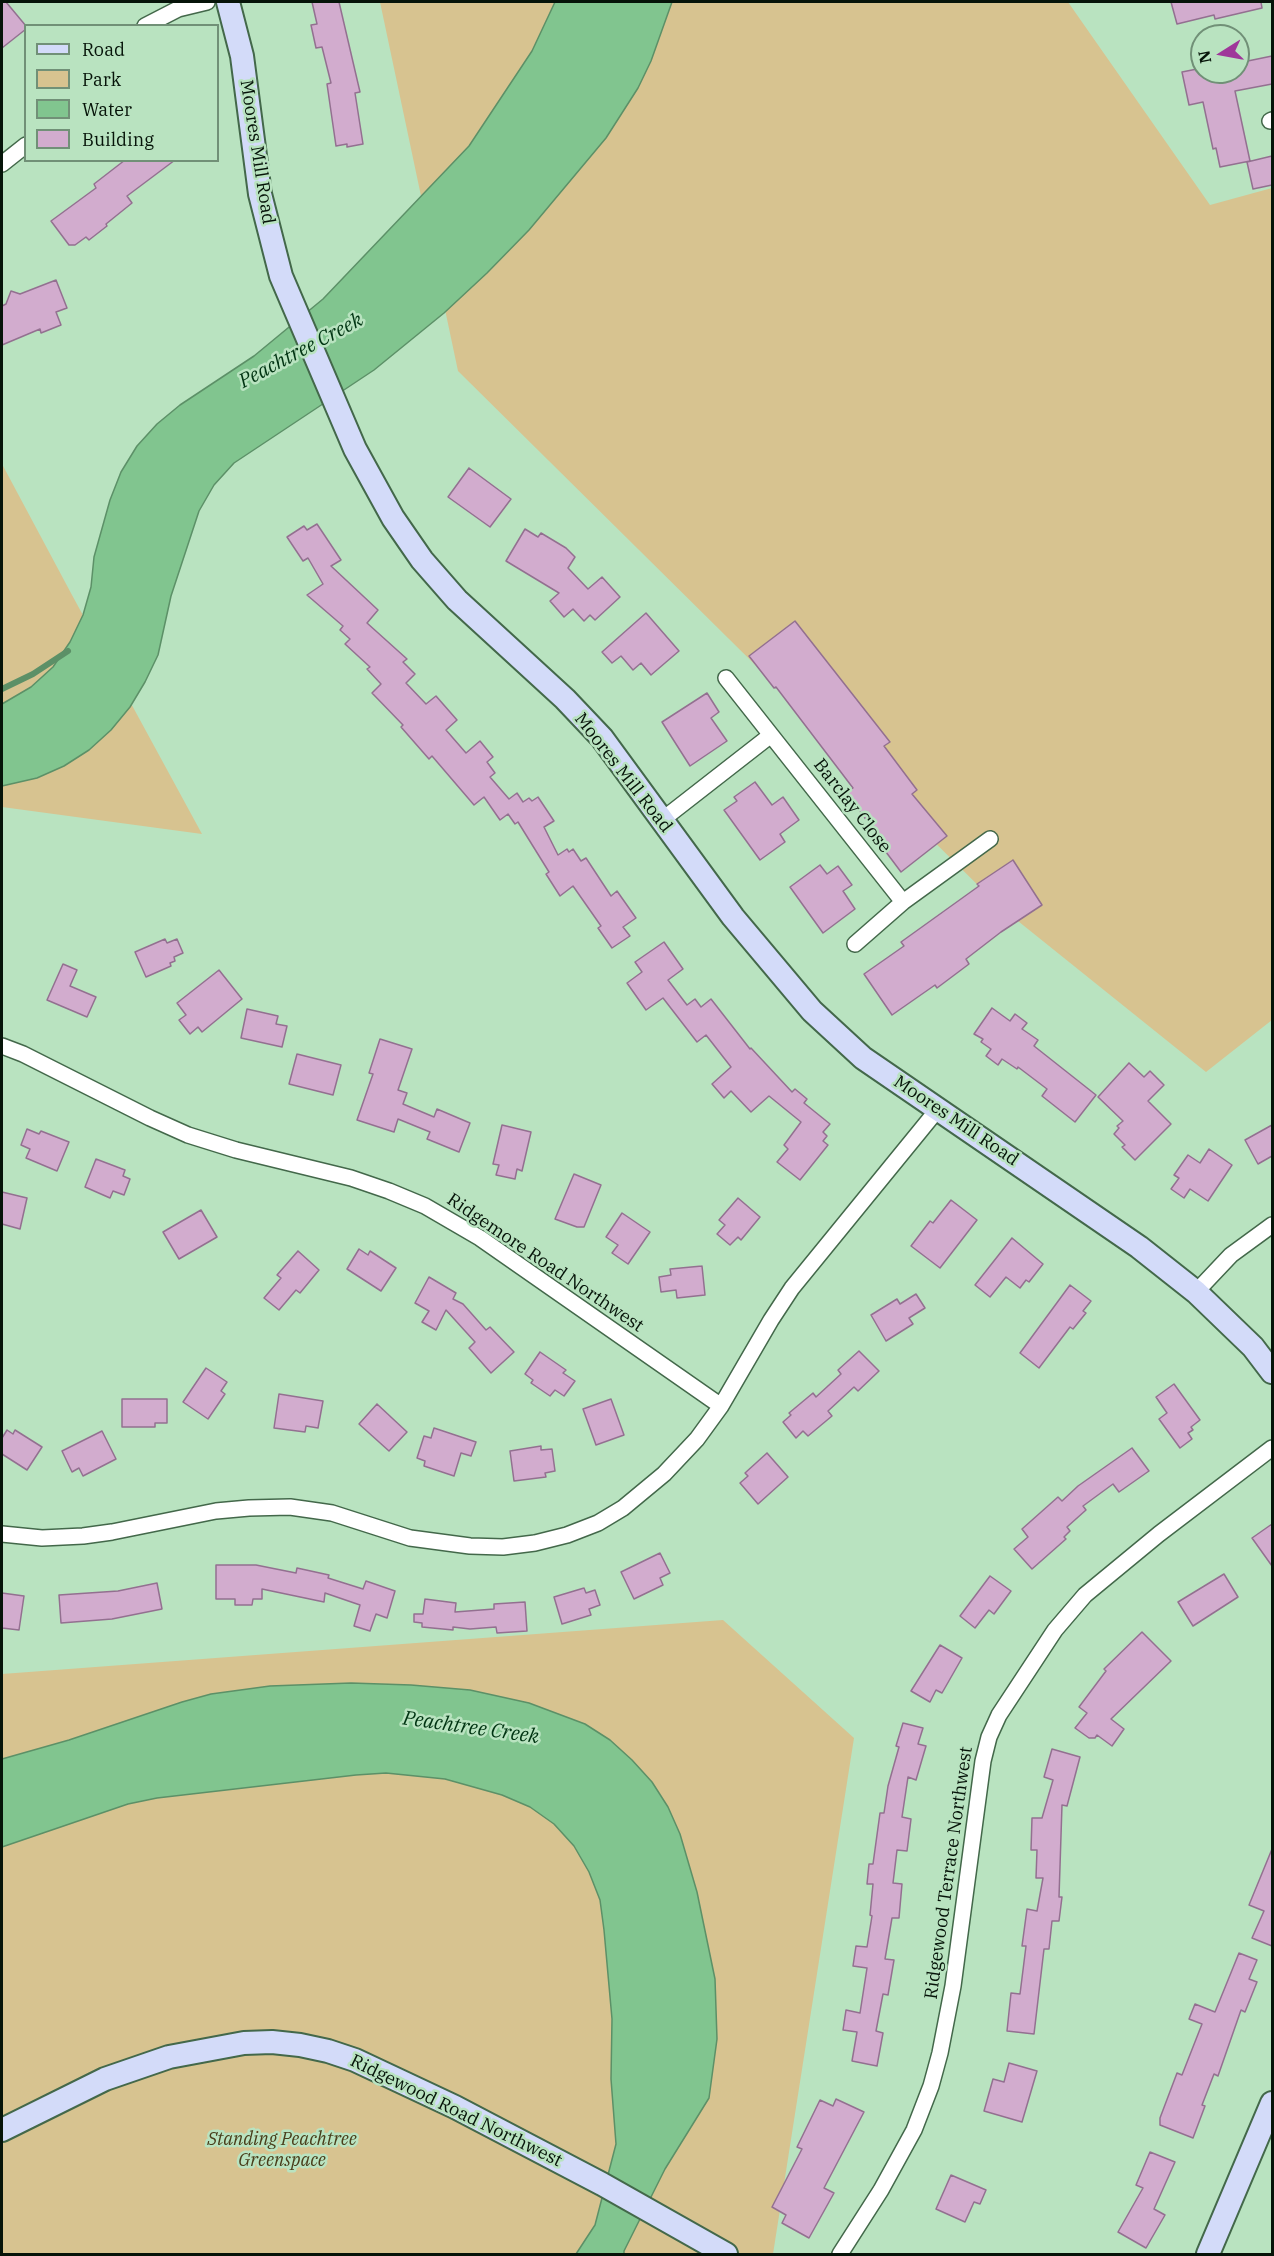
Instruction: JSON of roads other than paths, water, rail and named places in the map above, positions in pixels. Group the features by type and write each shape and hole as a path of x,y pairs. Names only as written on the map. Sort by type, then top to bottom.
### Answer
{"street":[{"path":"149,24 178,9 207,2"},
{"name":"Moores Mill Road","path":"228,2 242,56 261,194 281,276 355,449 393,518 422,560 457,600 565,699 602,738 733,917 812,1011 863,1058 1139,1247 1196,1292 1252,1347 1272,1372"},
{"path":"2,164 24,147"},
{"name":"Barclay Close","path":"726,678 903,902"},
{"path":"662,820 771,735"},
{"path":"855,944 903,902 990,839"},
{"name":"Ridgemore Road Northwest","path":"2,1046 23,1054 188,1135 236,1150 351,1178 424,1206 480,1238 721,1406"},
{"path":"2,1534 42,1538 83,1536 216,1510 290,1507 332,1513 410,1538 470,1546 502,1547 535,1543 567,1535 598,1523 623,1508 664,1474 696,1439 721,1406 792,1288 938,1109"},
{"path":"1196,1292 1231,1256 1272,1225"},
{"name":"Ridgewood Terrace Northwest","path":"840,2254 898,2160 914,2130 931,2086 953,1986 982,1761 999,1715 1055,1630 1085,1595 1158,1534 1272,1448"},
{"name":"Ridgewood Road Northwest","path":"2,2130 105,2079 169,2057 244,2043 272,2042 300,2045 355,2060 455,2107 602,2184 726,2254"},
{"path":"1208,2254 1272,2103"}],"water":[{"path":"555,2 672,2 651,61 638,88 606,138 529,230 444,313 374,370 234,463 214,485 199,511 171,596 158,655 130,707 111,730 89,750 64,766 37,778 2,786 2,704 31,687 53,667 70,642 83,615 91,587 94,557 110,500 121,472 137,446 157,424 180,405 254,356 323,299 469,146 532,51"},
{"path":"351,1683 470,1690 529,1703 585,1724 610,1740 632,1760 652,1782 668,1807 680,1834 697,1892 715,1979 717,2039 709,2098 665,2169 624,2254 576,2254 595,2225 616,2144 611,2079 612,2019 600,1900 589,1872 574,1846 554,1824 530,1807 502,1795 445,1779 386,1773 356,1775 157,1798 128,1804 2,1847 2,1759 211,1694 270,1686"}],"waterway":[{"name":"Peachtree Creek","path":"2,689 33,674 68,651"}],"park label":[{"name":"Standing Peachtree Greenspace","path":"282,2150"}]}
